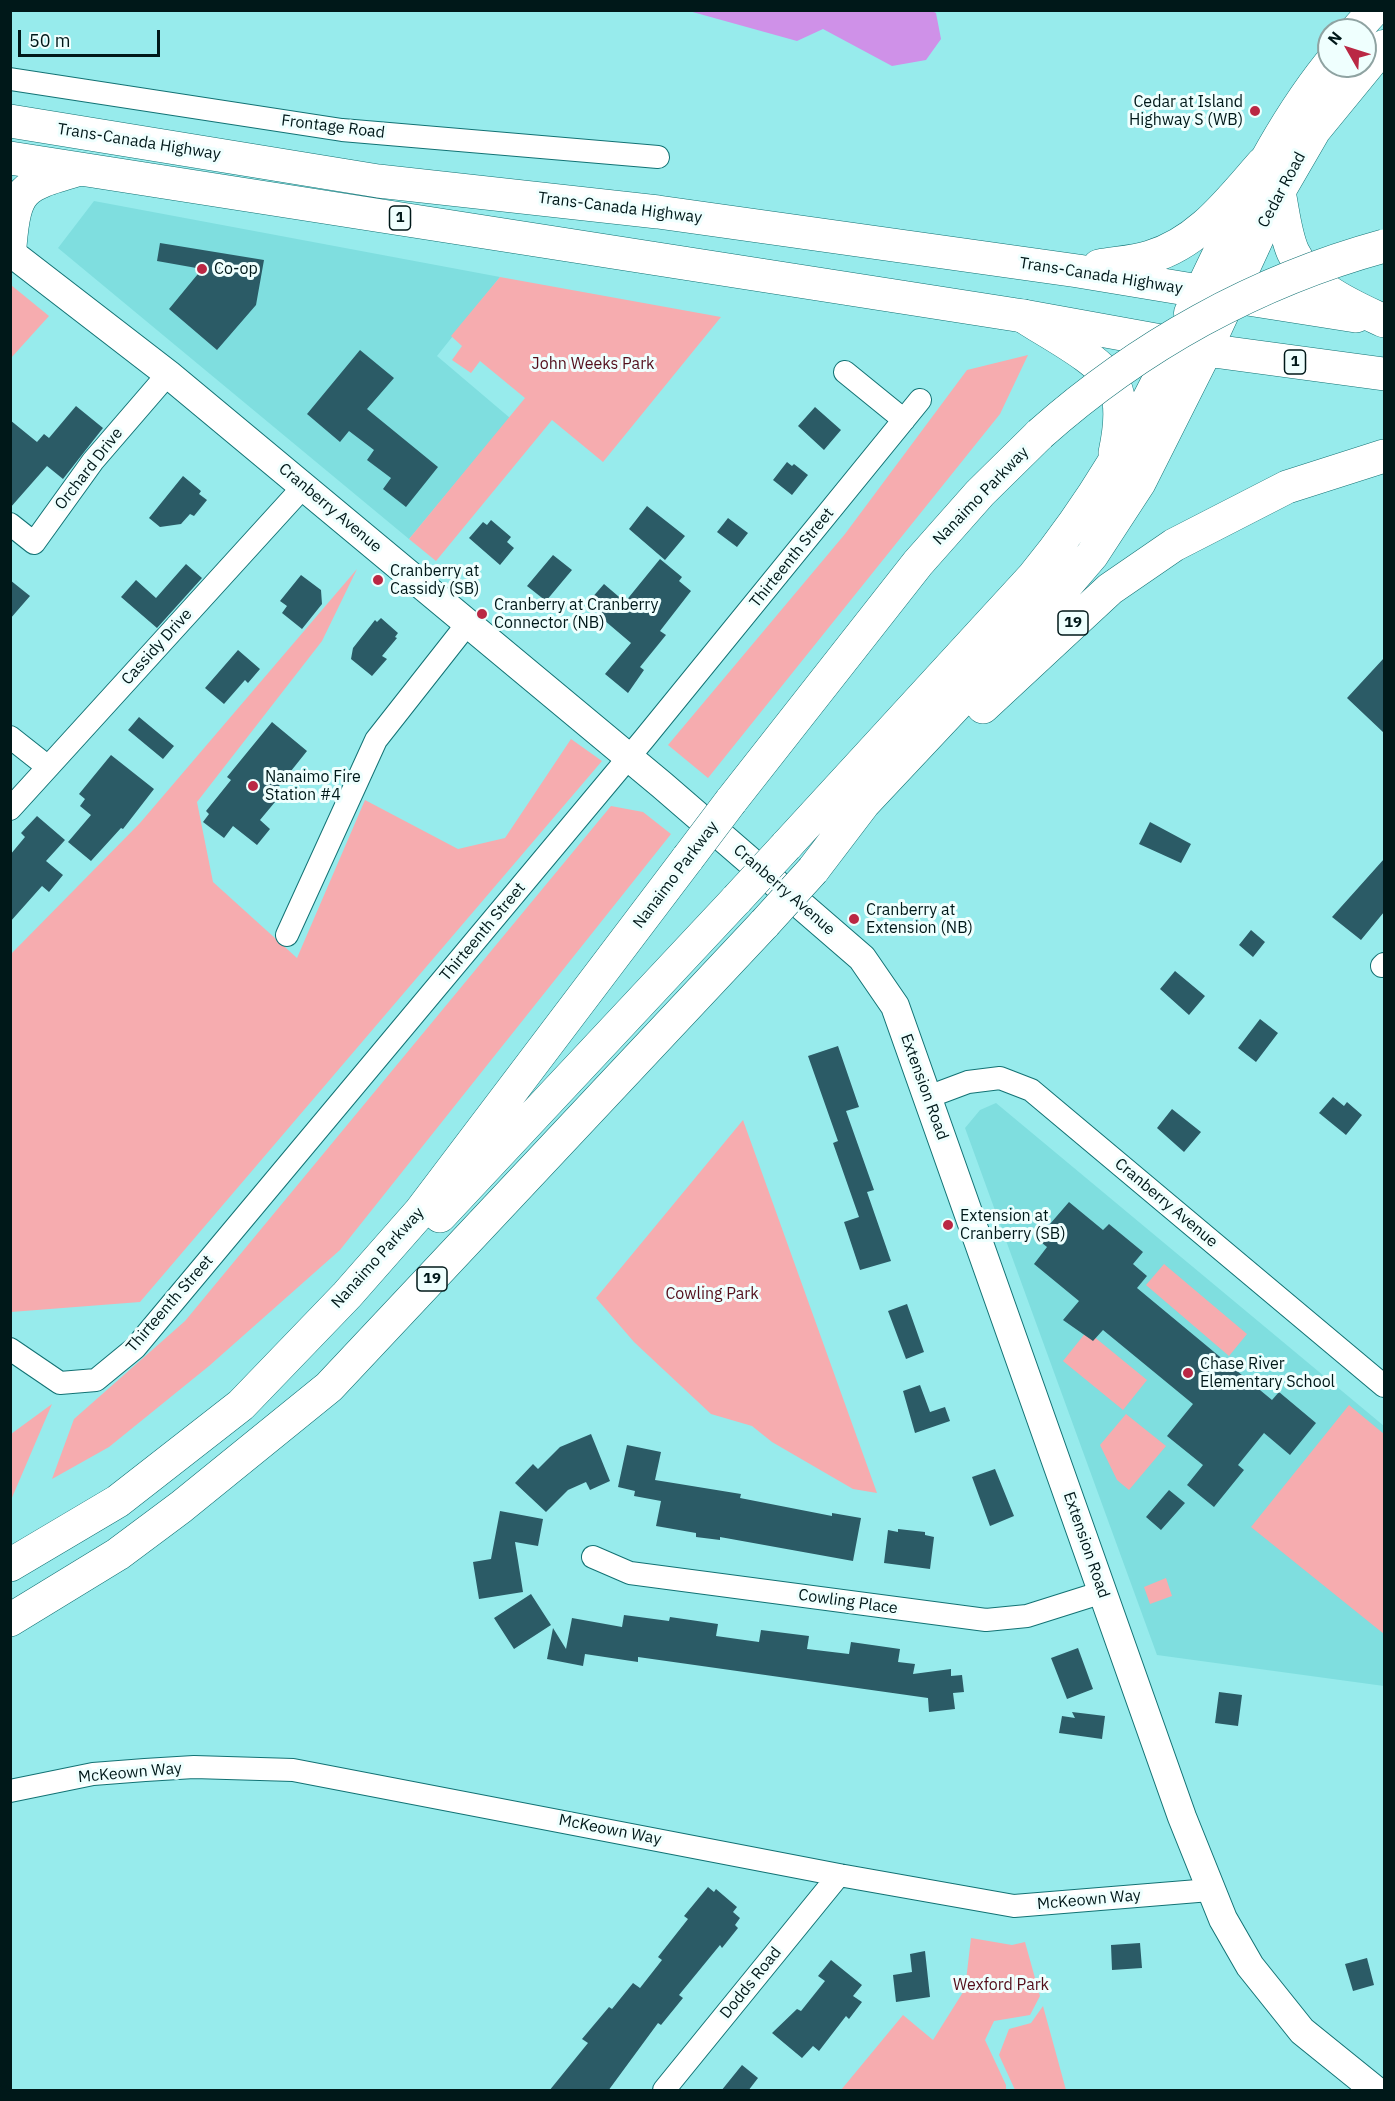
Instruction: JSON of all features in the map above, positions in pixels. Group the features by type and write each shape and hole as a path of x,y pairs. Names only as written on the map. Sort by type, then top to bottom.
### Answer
{"highway":[{"name":"Trans-Canada Highway","path":"10,121 378,181 658,212 1078,271 1215,293"},
{"name":"1","path":"10,158 1023,316 1191,347 1384,374"},
{"path":"1078,271 1148,258 1180,246 1207,225 1263,163"},
{"path":"10,246 13,210 21,194 46,179 84,169"},
{"path":"1279,192 1292,250 1312,280 1338,299 1384,321"},
{"name":"Nanaimo Parkway","path":"10,1565 118,1501 241,1405 347,1295 420,1212 688,858 918,563 980,493 1040,434 1085,394 1137,357 1204,317 1278,283 1350,255 1384,246"},
{"name":"1","path":"1215,293 1384,321"},
{"path":"1023,316 1094,361 1115,386 1121,426 1111,470"},
{"path":"241,1405 287,1370 389,1270 786,846 1033,577 1087,508 1138,423 1191,347"},
{"path":"813,870 864,803 1038,618 1092,555 1139,483 1191,347"},
{"name":"19","path":"10,1620 118,1554 181,1507 329,1387 813,870 866,824 995,694 1110,589 1174,545 1287,488 1384,456"}],"main road":[{"name":"Cedar Road","path":"1215,293 1315,130 1384,46"},
{"name":"Cedar Road","path":"1191,347 1215,293 1263,163 1318,78"}],"street":[{"name":"Frontage Road","path":"10,79 342,130 658,157"},
{"name":"Cranberry Avenue","path":"10,252 168,374 304,486 629,757 862,958"},
{"path":"845,372 904,420"},
{"name":"Orchard Drive","path":"10,524 34,543 93,460 168,374"},
{"name":"Thirteenth Street","path":"10,1349 60,1383 96,1380 135,1348 629,757 920,400"},
{"name":"Cassidy Drive","path":"10,809 304,486"},
{"path":"287,935 376,740 468,623"},
{"path":"10,737 48,767"},
{"name":"Extension Road","path":"862,958 895,1006 1210,1890 1250,1966 1302,2031 1375,2091"},
{"name":"Cranberry Avenue","path":"928,1097 968,1082 1000,1078 1031,1090 1384,1386"},
{"name":"Cowling Place","path":"593,1557 630,1573 986,1620 1027,1616 1103,1592"},
{"name":"McKeown Way","path":"10,1791 93,1774 145,1770 194,1767 293,1770 839,1875 1014,1906 1210,1890"},
{"name":"Dodds Road","path":"664,2091 839,1875"}],"shaded area":[{"path":"689,11 932,11 936,13 941,39 926,60 892,66 823,29 797,41"},
{"path":"94,201 500,277 437,356 510,418 409,539 58,248"},
{"name":"Chase River Elementary School","path":"996,1103 1384,1426 1384,1686 1157,1655 965,1128 980,1110"}],"green space":[{"name":"John Weeks Park","path":"500,277 721,317 603,462 552,420 436,561 409,539 525,398 480,361 471,373 452,360 462,346 451,336"},
{"path":"11,285 49,316 10,358"},
{"path":"1028,355 1000,414 708,778 668,745 845,534 967,370"},
{"path":"357,569 322,641 197,802 213,882 297,958 365,800 458,849 505,838 571,739 602,761 140,1302 11,1312 11,954 140,823"},
{"path":"611,806 643,812 671,834 340,1250 209,1366 109,1447 52,1479 74,1419 185,1321"},
{"name":"Cowling Park","path":"743,1120 877,1493 853,1489 772,1442 752,1426 711,1414 634,1342 596,1298"},
{"path":"1164,1264 1247,1334 1229,1356 1146,1285"},
{"path":"1087,1331 1147,1380 1123,1410 1063,1361"},
{"path":"52,1404 11,1500 11,1434"},
{"path":"1349,1405 1384,1434 1384,1634 1251,1527"},
{"path":"1126,1414 1166,1446 1129,1490 1117,1480 1100,1445"},
{"path":"1166,1578 1172,1596 1150,1604 1144,1587"},
{"name":"Wexford Park","path":"971,1938 1012,1945 1025,1942 1040,1996 1030,2015 994,2021 985,2040 1006,2085 1006,2090 841,2090 903,2015 933,2040 965,1989"},
{"name":"Wexford Park","path":"1043,2006 1066,2090 1015,2090 999,2055 1009,2029 1031,2023"}],"building":[{"path":"160,243 264,260 256,305 217,350 169,309 202,269 157,261"},
{"path":"360,350 394,378 367,409 438,467 406,507 383,489 391,478 367,460 374,450 349,431 340,442 307,414"},
{"path":"76,406 103,428 63,479 47,466 10,508 10,420 37,442 44,434 49,438"},
{"path":"815,407 841,430 824,450 798,426"},
{"path":"787,462 792,466 794,464 808,475 792,495 773,480"},
{"path":"183,476 201,491 199,494 207,500 194,516 190,514 181,524 160,527 149,518"},
{"path":"647,506 685,536 665,560 629,529"},
{"path":"728,518 748,533 737,547 717,532"},
{"path":"491,520 511,537 507,542 514,548 500,565 469,538 483,522 487,525"},
{"path":"553,555 572,570 546,601 527,586"},
{"path":"660,559 682,577 679,581 691,591 660,631 666,635 640,667 644,670 628,693 605,674 631,643 598,615 602,610 590,600 604,584 625,602"},
{"path":"186,564 202,578 157,628 121,597 136,580 156,598"},
{"path":"301,575 321,590 322,604 302,629 282,613 287,606 280,601"},
{"path":"10,580 30,596 10,619"},
{"path":"381,618 398,633 395,637 397,638 382,656 387,659 372,676 351,659 353,648 375,620 377,622"},
{"path":"238,650 260,669 248,683 245,680 224,704 205,688"},
{"path":"1384,658 1384,733 1347,698"},
{"path":"139,717 174,746 163,759 128,730"},
{"name":"Nanaimo Fire Station #4","path":"272,722 307,751 275,791 280,796 260,820 270,829 257,845 233,826 224,838 203,822 209,814 206,811 231,780 227,777"},
{"path":"111,755 154,789 123,829 121,828 91,861 68,842 91,815 80,806 85,799 79,794"},
{"path":"37,816 65,840 46,861 63,875 49,892 42,886 10,922 10,855 25,837 21,833"},
{"path":"1150,822 1191,844 1181,863 1139,844"},
{"path":"1384,859 1384,912 1361,940 1332,917"},
{"path":"1251,930 1265,942 1253,957 1239,945"},
{"path":"1175,971 1205,996 1189,1015 1160,989"},
{"path":"1260,1019 1278,1033 1256,1062 1238,1048"},
{"path":"838,1046 859,1107 846,1111 874,1190 867,1192 891,1261 860,1270 844,1222 859,1217 833,1143 838,1141 808,1056"},
{"path":"1333,1097 1344,1106 1347,1102 1362,1115 1346,1135 1319,1113"},
{"path":"1172,1109 1201,1132 1184,1152 1157,1128"},
{"name":"Chase River Elementary School","path":"1069,1202 1103,1230 1109,1224 1143,1252 1133,1264 1147,1276 1137,1288 1272,1400 1279,1392 1316,1423 1290,1455 1264,1433 1238,1465 1244,1470 1214,1507 1187,1485 1203,1465 1167,1436 1193,1404 1103,1330 1093,1341 1063,1320 1079,1301 1034,1264 1047,1247 1037,1239"},
{"path":"907,1304 924,1352 906,1359 888,1311"},
{"path":"920,1385 930,1412 945,1407 950,1421 915,1433 903,1391"},
{"path":"591,1434 610,1481 590,1490 586,1482 568,1490 546,1512 515,1483 533,1464 538,1469 560,1447"},
{"path":"627,1445 661,1452 655,1480 741,1494 740,1498 832,1516 832,1513 861,1518 853,1561 720,1537 720,1540 696,1537 696,1533 656,1526 661,1501 634,1496 635,1491 618,1487"},
{"path":"995,1469 1014,1516 990,1526 972,1477"},
{"path":"1169,1490 1185,1503 1161,1530 1146,1517"},
{"path":"500,1511 543,1519 538,1546 515,1542 523,1592 479,1599 473,1562 491,1559"},
{"path":"898,1529 925,1532 925,1535 934,1537 930,1569 884,1563 888,1530 898,1532"},
{"path":"531,1594 551,1625 514,1649 494,1618"},
{"path":"624,1615 669,1621 670,1617 718,1624 716,1636 759,1642 761,1630 809,1636 807,1649 849,1654 851,1642 900,1649 898,1662 915,1664 913,1674 951,1669 951,1676 962,1675 964,1692 953,1693 955,1709 929,1712 928,1698 638,1657 638,1662 585,1654 583,1666 547,1659 553,1628 566,1649 572,1618 622,1627"},
{"path":"1078,1648 1093,1689 1067,1699 1051,1658"},
{"path":"1219,1692 1242,1695 1238,1726 1215,1723"},
{"path":"1072,1712 1105,1716 1102,1739 1059,1733 1062,1716 1075,1718"},
{"path":"708,1887 714,1892 716,1889 737,1907 733,1912 740,1918 735,1925 738,1928 722,1948 720,1945 679,1995 683,1998 661,2025 658,2023 608,2091 549,2091 588,2043 582,2039 609,2007 612,2009 633,1983 640,1988 662,1960 658,1957 688,1919 684,1916"},
{"path":"1140,1943 1142,1968 1112,1970 1111,1945"},
{"path":"925,1951 930,1997 896,2002 893,1975 912,1972 910,1954"},
{"path":"1367,1958 1374,1985 1353,1991 1345,1964"},
{"path":"831,1960 862,1985 853,1996 862,2002 849,2019 846,2016 819,2051 813,2046 802,2058 772,2033 797,2009 801,2011 825,1981 818,1976"},
{"path":"742,2065 758,2078 748,2091 721,2091"}],"place":[{"name":"Cedar at Island Highway S (WB)","path":"1255,111"},
{"name":"Co-op","path":"202,269"},
{"name":"Cranberry at Cassidy (SB)","path":"378,580"},
{"name":"Cranberry at Cranberry Connector (NB)","path":"482,614"},
{"name":"Nanaimo Fire Station #4","path":"253,786"},
{"name":"Cranberry at Extension (NB)","path":"854,919"},
{"name":"Extension at Cranberry (SB)","path":"948,1225"},
{"name":"Chase River Elementary School","path":"1188,1373"}]}
